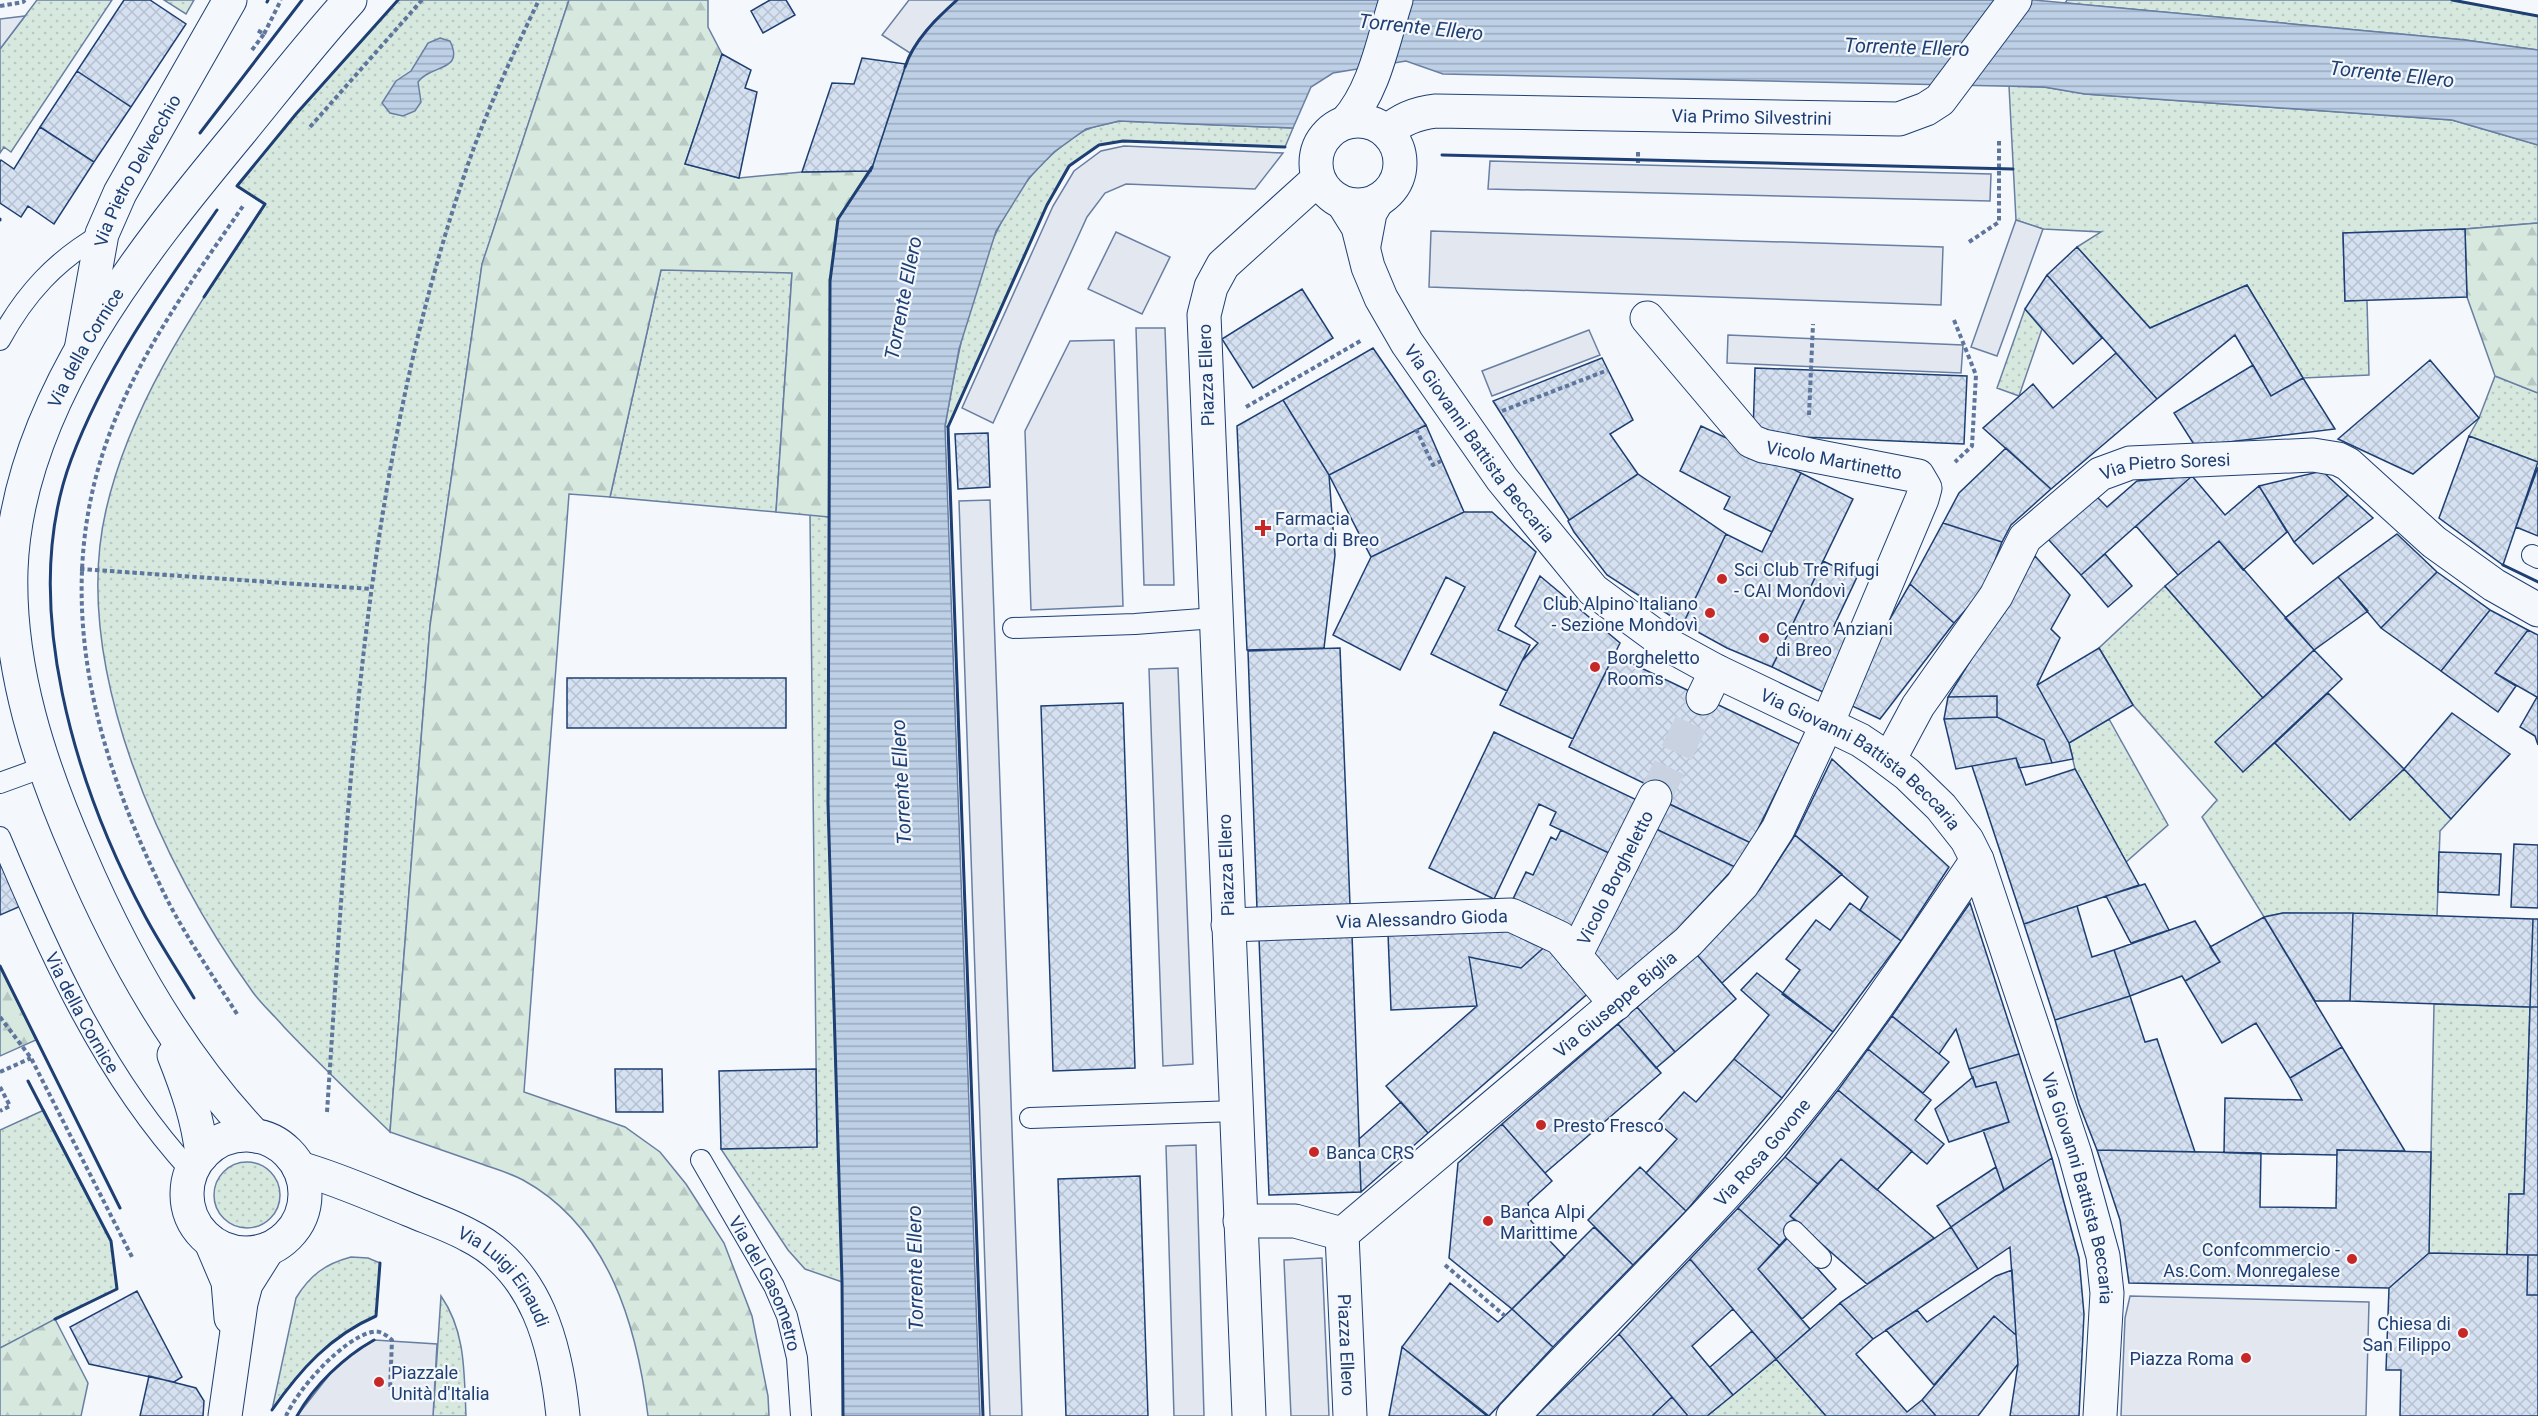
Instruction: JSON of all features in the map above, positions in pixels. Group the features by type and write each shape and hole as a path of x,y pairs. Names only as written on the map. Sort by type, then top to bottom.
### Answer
{"street":[{"name":"Via Pietro Delvecchio","path":"81,353 102,234 120,193 230,0"},
{"name":"Via della Cornice","path":"231,1364 228,1282 211,1242 198,1228 189,1210 187,1190 197,1163 200,1130 188,1092 154,1006 86,870 44,767 19,668 13,622 11,570 15,527 24,485 42,432 81,353 106,309 196,186 350,0"},
{"path":"1346,122 1361,103 1368,88 1396,0"},
{"name":"Via Primo Silvestrini","path":"1388,138 1404,142 1416,125 1436,111 1899,119 1919,112 1940,100 2015,0"},
{"path":"1368,88 1370,103 1388,138 1399,175 1392,189 1377,201 1369,204 1354,206 1331,193 1315,161 1320,144 1330,130 1346,122 1364,121 1388,138"},
{"name":"Piazza Ellero","path":"1249,1416 1203,327 1206,302 1223,265 1291,202 1331,193"},
{"name":"Via Giovanni Battista Beccaria","path":"1331,193 1358,226 1368,267 1381,298 1407,343 1502,479 1589,586 1606,602 1652,635 1710,685 1827,724 1860,740 1908,774 1941,807 1967,840 1977,860 2075,1154 2103,1256 2107,1281 2107,1317 2100,1416"},
{"name":"Via Giovanni Battista Beccaria","path":"1364,245 1370,213 1377,201"},
{"name":"Vicolo Martinetto","path":"1647,318 1751,441 1918,476 1925,488 1827,724"},
{"name":"Via Pietro Soresi","path":"1889,760 1918,706 1996,596 2025,538 2091,480 2120,465 2313,455 2338,459 2356,471 2434,542 2494,585 2538,610"},
{"name":"Via Giuseppe Biglia","path":"1342,1234 1688,942 1748,876 1778,829 1827,724"},
{"name":"Vicolo Borgheletto","path":"1575,956 1655,797"},
{"name":"Via Rosa Govone","path":"1514,1416 1694,1229 1746,1185 1807,1098 1900,974 1977,860"},
{"name":"Via Alessandro Gioda","path":"1228,926 1510,915 1555,935 1616,1004"},
{"name":"Via della Cornice","path":"154,1006 198,1070 227,1107 255,1136 273,1142 288,1152 299,1168"},
{"path":"197,1163 217,1143 236,1136 255,1136"},
{"path":"211,1242 229,1251 248,1253 268,1249 285,1239 297,1224 304,1206 305,1187 299,1168"},
{"name":"Via Luigi Einaudi","path":"299,1168 333,1178 470,1236 500,1257 518,1275 531,1295 550,1341 563,1416"},
{"name":"Via Luigi Einaudi","path":"297,1224 335,1199 351,1195 375,1196"},
{"path":"1240,1221 1295,1221 1342,1234"},
{"name":"Piazza Ellero","path":"1342,1234 1350,1416"},
{"path":"225,1416 231,1364 246,1284 268,1249"}],"lane":[{"path":"0,340 26,299 48,274 76,249 102,234"},
{"path":"1014,628 1135,624 1215,618"},
{"path":"0,783 44,767"},
{"name":"Via della Cornice","path":"0,837 34,918 94,1033 145,1115 168,1146 197,1163"},
{"path":"1030,1118 1236,1111"},
{"name":"Via del Gasometro","path":"701,1160 774,1286 787,1316 797,1358 801,1416"},
{"path":"1794,1231 1821,1258"}],"path":[{"path":"0,6 25,0"},
{"path":"264,34 281,0"},
{"path":"310,127 422,0"},
{"path":"327,1112 342,898 371,589 410,372 438,260 463,178 486,119 539,0"},
{"path":"1969,242 1999,222 1999,141"},
{"path":"237,1014 160,885 101,736 86,666 81,610 81,569 84,536 101,459 123,403 176,306 243,207"},
{"path":"1954,320 1976,375 1972,446"},
{"path":"1809,427 1813,324"},
{"path":"1238,412 1371,335"},
{"path":"1500,412 1608,370"},
{"path":"1410,420 1432,465 1442,461"},
{"path":"81,569 371,589"},
{"path":"0,1017 31,1058 132,1257"},
{"path":"0,1072 31,1058"},
{"path":"0,1087 10,1106 0,1111"},
{"path":"1445,1265 1505,1316"},
{"path":"286,1416 301,1390 331,1358 349,1344 372,1332 383,1333 392,1340 394,1346 390,1390"}],"green space":[{"path":"37,0 112,0 11,152 4,147 0,153 0,49"},
{"path":"164,0 194,0 186,14"},
{"path":"398,0 569,0 482,265 430,626 390,1132 310,1054 256,996 218,941 186,885 157,825 132,762 113,698 101,634 98,570 106,510 133,428 151,389 194,313 265,205 237,186 296,114"},
{"path":"569,0 708,0 708,27 722,54 685,164 739,178 802,172 871,171 838,219 830,281 829,517 776,512 792,273 661,270 610,497 569,494 524,1092 625,1127 660,1152 686,1184 724,1243 752,1316 768,1396 769,1416 648,1416 636,1348 626,1314 614,1282 597,1252 577,1224 553,1200 517,1177 390,1132 430,626 482,264"},
{"path":"2067,0 2452,0 2538,16 2538,50 2465,40 2065,3"},
{"path":"2009,86 2044,87 2085,94 2452,120 2538,145 2538,223 2465,229 2343,233 2345,301 2367,300 2369,375 2303,378 2247,285 2150,328 2077,247 2101,232 2043,229 2016,220"},
{"path":"1119,121 1293,128 1285,147 1123,141 1099,145 1070,166 1047,205 948,427 945,426 959,351 980,272 995,235 1014,200 1037,169 1065,144 1095,126"},
{"path":"2538,223 2538,393 2495,376 2467,297 2465,229"},
{"path":"661,270 792,272 776,512 610,497"},
{"path":"2025,309 2042,329 2019,396 1997,388"},
{"path":"2495,376 2538,393 2538,462 2469,436 2479,418"},
{"path":"810,514 829,517 828,803 842,1282 805,1269 788,1250 721,1149 817,1146"},
{"path":"2165,586 2263,698 2243,771 2275,743 2350,820 2404,769 2451,819 2440,831 2437,916 2283,913 2264,917 2202,817 2217,800 2133,705 2099,648"},
{"path":"2109,719 2168,825 2126,862 2075,769 2069,743"},
{"path":"0,966 36,1040 0,1056"},
{"path":"2434,1004 2530,1007 2524,1194 2509,1194 2507,1255 2429,1253"},
{"path":"44,1110 111,1241 117,1289 0,1348 0,1130"},
{"path":"241,1162 253,1162 265,1167 275,1177 280,1195 278,1208 265,1223 253,1228 241,1228 229,1223 219,1213 214,1201 214,1189 219,1177 229,1167"},
{"path":"351,1257 368,1258 380,1263 376,1316 359,1324 330,1344 305,1368 272,1410 296,1298 319,1272 333,1263"},
{"path":"441,1296 455,1324 459,1338 464,1369 466,1416 433,1416"},
{"path":"55,1319 88,1383 81,1416 0,1416 0,1348"},
{"path":"1776,1359 1826,1416 1707,1416"}],"shaded area":[{"path":"909,0 957,0 934,21 910,53 882,35"},
{"path":"25,16 0,49 0,19"},
{"path":"1124,146 1283,153 1255,189 1126,184 1105,193 1087,217 993,423 962,408 1053,206 1074,171 1101,151"},
{"path":"1490,161 1991,174 1990,201 1488,189"},
{"path":"2016,220 2043,229 1997,356 1971,347"},
{"path":"1431,231 1943,247 1941,305 1429,287"},
{"path":"1116,232 1170,257 1142,314 1088,289"},
{"path":"1136,328 1165,328 1174,585 1144,585"},
{"path":"1589,330 1600,355 1492,396 1482,371"},
{"path":"1728,335 1963,345 1961,373 1727,363"},
{"path":"1114,340 1123,606 1031,610 1025,431 1070,341"},
{"path":"990,500 1022,1416 990,1416 959,501"},
{"path":"1178,668 1193,1064 1163,1066 1149,669"},
{"path":"1196,1145 1204,1416 1174,1416 1166,1146"},
{"path":"1322,1258 1329,1416 1291,1416 1284,1260"},
{"name":"Piazza Roma","path":"2130,1296 2369,1302 2366,1416 2121,1416 2125,1318"},
{"name":"Piazzale Unità d'Italia","path":"374,1340 437,1344 433,1416 297,1416 330,1374 358,1349"}],"water":[{"name":"Torrente Ellero","path":"957,0 2034,0 2465,40 2538,50 2538,145 2452,120 2085,94 2044,87 1443,74 1406,61 1333,73 1311,87 1293,128 1119,121 1086,129 1054,152 1029,178 996,231 959,349 945,426 980,1416 843,1416 842,1282 828,803 830,281 838,219 871,171 910,53 934,21"},
{"path":"440,38 450,41 453,58 450,63 424,76 418,82 421,102 415,111 403,116 390,113 382,103 396,81 411,71 428,43"}],"building":[{"path":"124,0 150,0 186,24 131,107 77,71"},
{"path":"770,0 786,0 795,15 763,33 751,11"},
{"path":"722,54 751,70 745,88 757,92 739,178 685,164"},
{"path":"862,58 906,64 871,171 802,172 832,83 854,84"},
{"path":"77,71 131,107 94,162 40,127"},
{"path":"40,127 94,162 54,224 28,206 21,217 0,203 1,160 14,169"},
{"path":"2465,229 2467,297 2345,301 2343,233"},
{"path":"2077,247 2150,328 2247,285 2303,378 2271,396 2235,335 2157,399 2047,275"},
{"path":"2047,275 2102,338 2073,364 2025,309"},
{"path":"1302,289 1333,338 1253,388 1222,339"},
{"path":"1373,348 1426,425 1329,475 1283,400"},
{"path":"2116,353 2157,399 2051,489 1983,428 2033,384 2053,408"},
{"path":"1602,358 1633,420 1610,434 1638,474 1569,520 1493,401"},
{"path":"2430,360 2479,418 2413,474 2338,439"},
{"path":"2253,365 2271,396 2303,378 2335,429 2195,446 2174,413"},
{"path":"1755,368 1967,376 1964,444 1753,435"},
{"path":"1283,400 1329,475 1335,555 1324,648 1247,650 1237,426"},
{"path":"1426,425 1464,512 1371,557 1329,475"},
{"path":"1701,426 1801,473 1772,532 1724,509 1730,497 1680,471"},
{"path":"988,433 990,487 958,489 955,434"},
{"path":"2469,436 2538,462 2503,565 2439,518"},
{"path":"2006,448 2051,489 2011,525 2002,542 1943,523 1959,493"},
{"path":"2538,467 2538,536 2516,527"},
{"path":"2322,471 2348,495 2294,542 2259,486"},
{"path":"1801,473 1853,499 1772,667 1727,648 1683,624 1726,534 1762,552"},
{"path":"1638,474 1726,534 1683,624 1607,575 1568,521"},
{"path":"2192,476 2225,515 2259,486 2287,532 2243,570 2219,541 2178,575 2136,526"},
{"path":"2192,476 2081,575 2048,539 2097,497 2107,507 2137,481"},
{"path":"2348,495 2373,518 2313,564 2294,542"},
{"path":"1464,512 1492,512 1536,552 1498,630 1530,645 1507,691 1431,654 1465,587 1446,577 1400,670 1333,635 1371,557"},
{"path":"1943,523 2002,542 1984,589 1954,623 1910,584"},
{"path":"2397,534 2437,572 2381,628 2338,577"},
{"path":"2219,541 2314,650 2263,698 2165,586"},
{"path":"2105,554 2132,586 2108,607 2081,575"},
{"path":"2035,556 2070,595 2051,629 2060,638 2037,685 2069,743 2073,759 2052,763 2044,740 1997,717 1997,696 1948,697"},
{"path":"1823,561 1857,577 1834,626 1853,635 1825,693 1772,667"},
{"path":"2437,572 2490,610 2441,671 2381,628"},
{"path":"1540,576 1620,643 1573,739 1500,705 1522,661 1538,643 1515,626"},
{"path":"2338,577 2368,611 2314,650 2285,618"},
{"path":"1910,584 1954,623 1880,719 1850,705 1884,629"},
{"path":"2490,610 2528,630 2495,673 2516,686 2498,712 2441,671"},
{"path":"2528,630 2538,635 2538,745 2535,736 2520,727 2537,697 2495,673"},
{"path":"1340,648 1350,905 1257,909 1248,651"},
{"path":"2099,648 2133,705 2069,743 2037,685"},
{"path":"2314,650 2342,679 2243,772 2215,742"},
{"path":"1614,655 1800,744 1751,843 1655,797 1652,787 1569,747"},
{"path":"567,678 786,678 786,728 567,728"},
{"path":"2328,693 2404,769 2350,820 2275,743"},
{"path":"1997,696 1997,717 1944,719 1948,697"},
{"path":"1123,703 1135,1068 1053,1071 1041,706"},
{"path":"2452,713 2510,754 2451,819 2404,769"},
{"path":"1997,717 2044,740 2052,763 2019,768 2016,758 1956,769 1944,719"},
{"path":"1494,732 1639,801 1613,855 1550,825 1556,812 1539,804 1494,899 1429,868"},
{"path":"2016,758 2026,785 2075,769 2139,885 2024,924 1972,766"},
{"path":"1832,759 1949,867 1901,941 1860,910 1868,897 1795,835"},
{"path":"1665,802 1751,843 1735,867 1652,827"},
{"path":"1652,827 1735,867 1676,931 1615,984 1588,953"},
{"path":"1561,830 1613,855 1576,932 1512,901 1526,872 1533,875 1551,837 1556,840"},
{"path":"1795,835 1842,874 1722,983 1697,955 1760,889"},
{"path":"2514,844 2538,845 2538,908 2511,907"},
{"path":"16,850 37,899 0,915 0,857"},
{"path":"2439,852 2501,854 2499,895 2438,892"},
{"path":"2145,884 2169,930 2131,943 2106,896"},
{"path":"1850,903 1901,941 1833,1032 1782,994 1800,970 1786,959 1816,920 1830,930"},
{"path":"1970,903 2019,1054 1969,1069 1956,1029 1939,1054 1892,1016"},
{"path":"2077,906 2092,957 2114,950 2130,996 2055,1020 2024,924"},
{"path":"2283,913 2353,913 2350,1001 2315,1001 2264,917"},
{"path":"2353,913 2533,919 2530,1007 2350,1001"},
{"path":"2264,917 2342,1047 2290,1078 2256,1023 2222,1043 2185,981 2220,962 2210,947"},
{"path":"2533,919 2538,919 2538,1007 2530,1007"},
{"path":"2195,921 2220,962 2185,981 2182,976 2130,996 2114,950"},
{"path":"1513,926 1549,943 1521,968 1469,957 1477,1006 1391,1010 1388,933"},
{"path":"1352,934 1361,1192 1269,1195 1259,938"},
{"path":"1549,943 1592,990 1428,1133 1386,1086 1477,1006 1469,957 1521,968"},
{"path":"1697,955 1736,999 1675,1052 1637,1007"},
{"path":"1757,973 1833,1032 1782,1098 1734,1059 1769,1015 1741,990"},
{"path":"2130,996 2145,1042 2157,1039 2195,1152 2097,1150 2079,1104 2055,1020"},
{"path":"1637,1007 1675,1052 1656,1068 1618,1024"},
{"path":"2530,1007 2538,1007 2538,1255 2507,1255 2509,1194 2524,1194"},
{"path":"1892,1016 1949,1062 1923,1093 1868,1049"},
{"path":"1618,1024 1661,1073 1545,1173 1502,1124"},
{"path":"2342,1047 2405,1151 2337,1150 2337,1155 2224,1153 2225,1098 2302,1100 2290,1078"},
{"path":"1868,1049 1931,1100 1915,1120 1944,1144 1927,1164 1838,1090"},
{"path":"2019,1054 2052,1158 2004,1190 1983,1130 2009,1122 1996,1082 1976,1087 1969,1069"},
{"path":"1734,1059 1782,1098 1686,1211 1646,1173 1677,1139 1657,1122 1684,1092 1696,1102"},
{"path":"615,1069 662,1069 663,1112 616,1112"},
{"path":"816,1069 817,1147 721,1149 719,1071"},
{"path":"1973,1077 1976,1087 1996,1082 2009,1122 1949,1142 1935,1109"},
{"path":"1838,1090 1912,1151 1877,1190 1841,1159 1818,1184 1785,1157"},
{"path":"1401,1102 1428,1133 1361,1192 1359,1139"},
{"path":"1502,1124 1552,1181 1528,1203 1531,1221 1565,1257 1512,1309 1449,1258 1458,1163"},
{"path":"2097,1150 2261,1153 2260,1207 2336,1208 2337,1150 2431,1152 2429,1253 2389,1288 2129,1283 2120,1220"},
{"path":"1785,1157 1818,1184 1790,1216 1801,1224 1780,1246 1738,1208"},
{"path":"2052,1158 2079,1258 2084,1314 2079,1416 2010,1416 2018,1364 2010,1247 1978,1269 1951,1227"},
{"path":"1841,1159 1934,1238 1867,1284 1790,1216"},
{"path":"1640,1167 1686,1211 1633,1265 1588,1220"},
{"path":"1996,1167 2004,1190 1951,1227 1937,1206"},
{"path":"1140,1176 1148,1416 1066,1416 1058,1179"},
{"path":"1738,1208 1780,1246 1758,1269 1810,1329 1776,1359 1690,1259"},
{"path":"1594,1227 1633,1265 1553,1347 1512,1309"},
{"path":"1951,1227 1978,1269 1873,1339 1840,1303"},
{"path":"1788,1236 1836,1289 1802,1319 1758,1269"},
{"name":"Chiesa di San Filippo","path":"2429,1253 2528,1255 2527,1295 2538,1295 2538,1416 2400,1416 2401,1370 2386,1370 2389,1288"},
{"path":"2528,1255 2538,1255 2538,1295 2527,1295"},
{"path":"1690,1259 1733,1309 1692,1346 1733,1395 1707,1416 1688,1416 1619,1334"},
{"path":"2012,1270 2016,1335 1994,1316 1934,1385 1886,1330 1917,1310 1927,1322 1996,1276"},
{"path":"1450,1283 1498,1322 1512,1309 1553,1347 1489,1416 1402,1347"},
{"path":"137,1291 182,1377 174,1382 89,1364 70,1327"},
{"path":"1840,1303 1873,1339 1856,1354 1907,1412 1922,1400 1936,1416 1826,1416 1776,1359"},
{"path":"1994,1316 2016,1335 2018,1364 1978,1416 1936,1416 1922,1400"},
{"path":"1752,1331 1776,1359 1733,1395 1710,1367"},
{"path":"1619,1334 1672,1397 1652,1416 1536,1416"},
{"path":"1402,1347 1487,1416 1389,1416"},
{"path":"149,1376 196,1388 204,1401 203,1416 140,1416"},
{"path":"1672,1397 1688,1416 1652,1416"}],"tunnel":[{"path":"1655,797 1703,698"}],"wall":[{"path":"200,133 302,0"},
{"path":"204,297 265,204 237,186 296,114 398,0"},
{"path":"905,67 920,39 957,0"},
{"path":"2452,0 2538,16"},
{"path":"983,1416 948,427 1047,205 1069,166 1099,145 1123,141 1285,147"},
{"path":"1442,155 2013,169"},
{"path":"843,1416 842,1282 828,803 830,281 838,219 872,167"},
{"path":"194,998 151,926 120,865 77,753 62,693 53,633 50,573 56,515 71,460 85,426 136,330 217,210"},
{"path":"2503,565 2538,582"},
{"path":"0,966 120,1208"},
{"path":"28,1081 111,1241 117,1289 55,1319"},
{"path":"272,1410 305,1368 330,1344 359,1324 376,1316 380,1263"},
{"path":"297,1416 312,1393 331,1373 374,1340"}],"place":[{"name":"Farmacia Porta di Breo","path":"1263,528"},
{"name":"Sci Club Tre Rifugi - CAI Mondovì","path":"1722,579"},
{"name":"Club Alpino Italiano - Sezione Mondovì","path":"1710,613"},
{"name":"Centro Anziani di Breo","path":"1764,638"},
{"name":"Borgheletto Rooms","path":"1595,667"},
{"name":"Presto Fresco","path":"1541,1125"},
{"name":"Banca CRS","path":"1314,1152"},
{"name":"Banca Alpi Marittime","path":"1488,1221"},
{"name":"Confcommercio - As.Com. Monregalese","path":"2352,1259"},
{"name":"Chiesa di San Filippo","path":"2463,1333"},
{"name":"Piazza Roma","path":"2246,1358"},
{"name":"Piazzale Unità d'Italia","path":"379,1382"}]}
